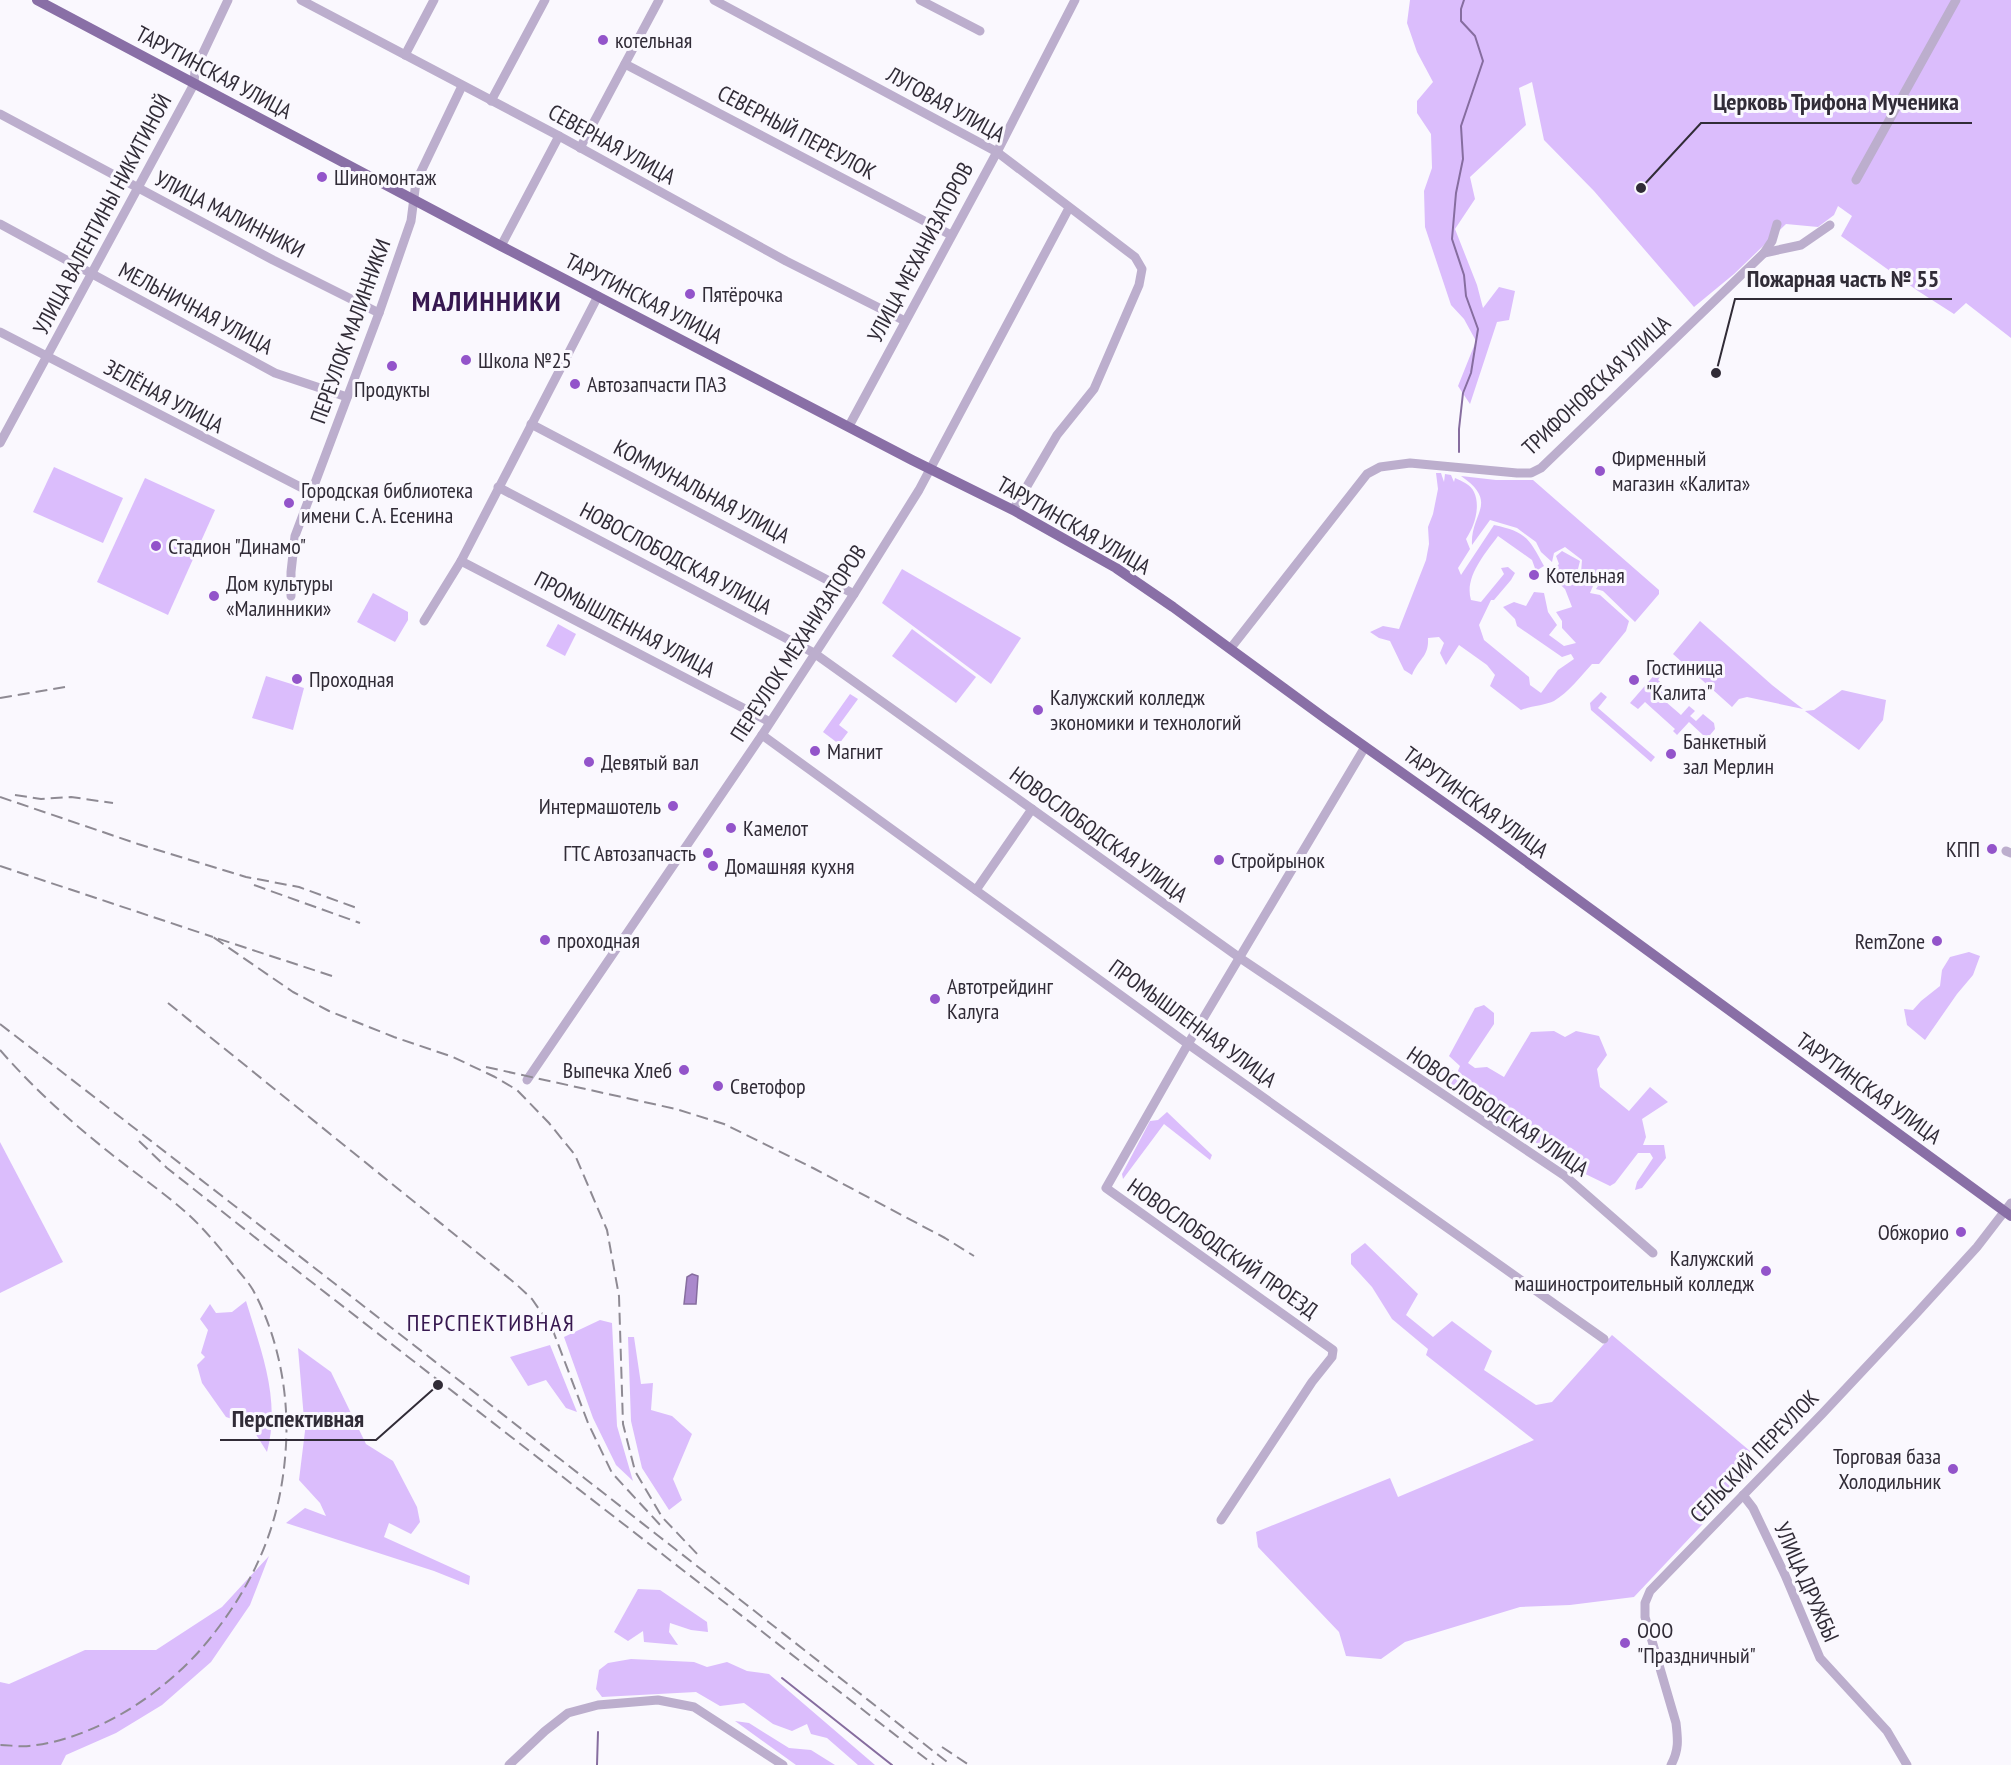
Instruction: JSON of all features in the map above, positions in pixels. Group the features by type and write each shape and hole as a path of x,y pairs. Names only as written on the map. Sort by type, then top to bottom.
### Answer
{"main road":[{"name":"ТАРУТИНСКАЯ УЛИЦА","path":"37,0 501,246 1013,510 1116,568 1476,824 2009,1210"}],"street":[{"name":"УЛИЦА ВАЛЕНТИНЫ НИКИТИНОЙ","path":"2,436 194,84 195,70 228,0"},
{"name":"СЕВЕРНАЯ УЛИЦА","path":"301,0 559,136 786,261 905,321"},
{"path":"405,56 434,0"},
{"path":"491,101 545,0"},
{"path":"580,148 659,0"},
{"name":"ЛУГОВАЯ УЛИЦА","path":"714,0 997,152 1135,257 1142,269 1139,285 1094,388 1056,435 1013,510"},
{"path":"920,0 980,31"},
{"name":"УЛИЦА МЕХАНИЗАТОРОВ","path":"849,426 997,152 1075,0"},
{"path":"1856,180 1956,0"},
{"name":"СЕВЕРНЫЙ ПЕРЕУЛОК","path":"625,64 951,235"},
{"name":"ПЕРЕУЛОК МАЛИННИКИ","path":"291,596 295,536 411,221 415,200 414,190 462,86"},
{"name":"УЛИЦА МАЛИННИКИ","path":"0,114 137,188 379,313"},
{"path":"501,246 559,136"},
{"name":"ПЕРЕУЛОК МЕХАНИЗАТОРОВ","path":"526,1080 762,735 854,594 930,469 1069,208"},
{"name":"МЕЛЬНИЧНАЯ УЛИЦА","path":"0,224 275,372 347,397"},
{"name":"ТРИФОНОВСКАЯ УЛИЦА","path":"1230,649 1367,474 1380,467 1410,463 1517,473 1531,473 1541,468 1764,253 1772,241 1777,224"},
{"path":"1764,253 1801,245 1830,225"},
{"path":"424,621 461,561 598,296"},
{"name":"ЗЕЛЁНАЯ УЛИЦА","path":"0,332 310,492"},
{"name":"КОММУНАЛЬНАЯ УЛИЦА","path":"531,424 854,594"},
{"name":"НОВОСЛОБОДСКАЯ УЛИЦА","path":"498,487 814,653 1240,958 1565,1176 1653,1253"},
{"name":"ПРОМЫШЛЕННАЯ УЛИЦА","path":"461,561 770,722"},
{"name":"ПРОМЫШЛЕННАЯ УЛИЦА","path":"762,735 1188,1044 1605,1339"},
{"name":"НОВОСЛОБОДСКИЙ ПРОЕЗД","path":"1221,1520 1312,1382 1332,1358 1333,1350 1106,1188 1188,1044 1365,747"},
{"path":"976,890 1032,809"},
{"name":"СЕЛЬСКИЙ ПЕРЕУЛОК","path":"1671,1765 1678,1753 1676,1723 1645,1617 1645,1603 1650,1592 1915,1316 2009,1210"},
{"name":"УЛИЦА ДРУЖБЫ","path":"1743,1496 1753,1508 1785,1575 1820,1658 1887,1731 1907,1765"},
{"path":"509,1765 568,1713 598,1705 658,1700 694,1707 783,1765"}],"shaded area":[{"path":"1410,0 2011,0 2011,338 1966,303 1954,314 1841,236 1852,216 1838,206 1834,215 1818,227 1786,224 1734,274 1694,307 1594,191 1544,140 1532,82 1519,88 1526,125 1470,177 1475,199 1455,229 1477,285 1483,308 1499,287 1515,291 1509,320 1497,322 1470,404 1458,386 1476,341 1464,319 1451,305 1425,227 1424,191 1432,168 1431,134 1417,113 1417,101 1433,82 1417,52 1407,23"},
{"path":"54,467 123,498 103,543 33,512"},
{"path":"1436,473 1441,473 1444,482 1445,474 1451,475 1454,482 1455,478 1466,484 1473,490 1476,498 1476,517 1466,539 1470,549 1458,568 1461,575 1494,525 1513,530 1525,538 1544,566 1536,571 1532,560 1498,536 1477,566 1470,583 1471,600 1481,602 1504,574 1501,568 1508,567 1515,573 1494,600 1491,600 1479,625 1484,640 1529,677 1530,685 1541,693 1558,670 1574,659 1571,654 1562,657 1517,626 1515,619 1503,607 1514,602 1526,606 1534,592 1544,593 1548,612 1557,625 1549,635 1564,646 1576,643 1562,628 1562,621 1556,612 1572,607 1565,589 1551,576 1551,572 1559,564 1556,556 1562,551 1580,561 1574,573 1593,586 1590,593 1600,595 1629,621 1626,631 1599,664 1592,664 1569,689 1554,701 1521,710 1490,686 1495,675 1487,665 1459,645 1446,665 1440,653 1444,643 1439,637 1428,638 1425,654 1412,675 1404,670 1390,641 1370,632 1383,626 1399,629 1426,560 1429,544 1428,527 1438,489"},
{"path":"1461,476 1496,480 1533,480 1659,590 1659,594 1635,622 1581,573 1582,560 1565,547 1554,553 1552,562 1541,552 1536,542 1517,528 1490,520 1472,545 1481,501 1473,485"},
{"name":"Стадион \"Динамо\"","path":"145,478 215,510 168,615 97,582"},
{"path":"902,569 1021,638 991,684 882,603"},
{"path":"373,593 408,612 408,620 395,642 357,622"},
{"path":"1700,621 1772,685 1803,709 1747,697 1739,699 1732,707 1673,654"},
{"path":"558,624 576,634 565,656 546,646"},
{"path":"912,629 976,677 956,703 892,656"},
{"path":"1657,672 1661,675 1658,680 1673,693 1666,702 1681,715 1689,706 1695,711 1690,716 1696,721 1703,714 1714,723 1715,729 1705,741 1701,738 1703,735 1689,722 1677,735 1673,731 1675,729 1645,702 1638,709 1630,703"},
{"path":"266,676 304,688 293,730 252,718"},
{"path":"1842,690 1886,700 1883,720 1859,750 1805,711 1814,710"},
{"path":"1601,692 1607,697 1598,708 1655,757 1651,762 1591,710 1590,703"},
{"path":"850,694 858,699 839,725 848,732 839,744 823,732"},
{"path":"1969,952 1980,956 1973,975 1925,1040 1907,1025 1904,1009 1913,1010 1940,986 1942,970 1950,957"},
{"path":"1484,1005 1494,1013 1494,1024 1468,1063 1475,1068 1487,1067 1504,1077 1531,1032 1554,1031 1565,1037 1576,1031 1599,1036 1607,1055 1597,1069 1600,1087 1629,1111 1650,1087 1668,1102 1642,1119 1646,1137 1643,1145 1664,1145 1666,1158 1642,1188 1635,1190 1637,1182 1653,1158 1650,1153 1638,1153 1615,1183 1610,1186 1569,1166 1464,1097 1441,1073 1448,1068 1457,1073 1460,1066 1449,1056 1475,1008"},
{"path":"1167,1112 1212,1155 1210,1160 1164,1124 1123,1179 1122,1174 1150,1121 1158,1120"},
{"path":"0,1142 63,1262 0,1293"},
{"path":"1365,1243 1418,1294 1406,1315 1433,1337 1452,1321 1492,1351 1484,1370 1536,1405 1552,1402 1612,1335 1750,1451 1748,1476 1634,1597 1570,1605 1520,1607 1405,1642 1381,1659 1346,1656 1339,1632 1258,1547 1256,1532 1390,1478 1398,1497 1534,1440 1426,1355 1428,1349 1392,1319 1372,1287 1351,1264 1351,1254"},
{"path":"692,1274 698,1276 696,1304 684,1304 687,1277"},
{"path":"246,1301 263,1357 270,1394 272,1413 267,1452 250,1425 226,1417 202,1383 197,1365 205,1357 201,1353 208,1330 200,1319 210,1304 216,1313 232,1312"},
{"path":"600,1320 612,1323 617,1426 633,1481 616,1465 593,1418 564,1337"},
{"path":"628,1337 634,1337 641,1384 653,1383 651,1410 672,1416 692,1434 673,1479 682,1500 669,1510 642,1468 631,1421"},
{"path":"550,1345 577,1412 566,1408 546,1380 528,1386 510,1357"},
{"path":"298,1348 331,1372 366,1444 393,1461 417,1507 420,1522 411,1534 389,1523 384,1537 470,1576 469,1585 434,1571 286,1523 305,1508 326,1516 320,1503 299,1480 305,1431"},
{"path":"269,1556 250,1605 211,1662 162,1705 116,1733 66,1755 61,1765 0,1765 0,1682 9,1684 85,1650 156,1650 222,1607"},
{"path":"638,1589 660,1590 707,1622 708,1632 691,1630 670,1623 669,1632 678,1645 644,1642 643,1631 628,1641 614,1632"},
{"path":"631,1659 694,1662 707,1667 727,1662 747,1671 769,1674 875,1765 858,1765 827,1738 811,1734 807,1724 792,1731 773,1724 744,1703 720,1706 696,1692 602,1697 596,1689 599,1670 608,1663"},
{"path":"735,1721 749,1723 789,1748 811,1750 835,1765 796,1765"}],"waterway":[{"path":"1459,452 1463,393 1471,373 1478,329 1466,296 1464,275 1452,239 1456,193 1463,159 1461,126 1483,61 1475,36 1461,21 1464,0"},
{"path":"782,1678 892,1765"},
{"path":"597,1765 598,1732"}],"railway":[{"path":"0,698 65,687"},
{"path":"15,795 41,799 71,797 113,803"},
{"path":"0,797 138,844 246,877 299,887 357,908"},
{"path":"0,866 213,937"},
{"path":"254,885 360,923"},
{"path":"332,976 213,937 293,992 329,1011 453,1057 517,1090 549,1123 575,1155 607,1230 619,1296 623,1424 635,1471 662,1517 701,1558"},
{"path":"168,1003 532,1299 552,1328 588,1423 612,1473 662,1527"},
{"path":"0,1024 951,1765"},
{"path":"0,1050 25,1078 66,1116 190,1216 248,1283 269,1326 280,1365 286,1405 284,1471 273,1521 256,1567 231,1611 215,1632 198,1652 157,1690 108,1721 82,1733 55,1741 26,1746 0,1745"},
{"path":"486,1067 676,1109 724,1124 813,1168 945,1238 974,1256"},
{"path":"139,1141 167,1168 309,1280 934,1765"},
{"path":"942,1747 969,1765"}],"place":[{"name":"котельная","path":"603,40"},
{"name":"Шиномонтаж","path":"322,177"},
{"name":"Церковь Трифона Мученика","path":"1641,188"},
{"name":"Пятёрочка","path":"690,294"},
{"name":"Школа №25","path":"466,360"},
{"name":"Продукты","path":"392,366"},
{"name":"Пожарная часть № 55","path":"1716,373"},
{"name":"Автозапчасти ПАЗ","path":"575,384"},
{"name":"Фирменный магазин «Калита»","path":"1600,471"},
{"name":"Городская библиотека имени С. А. Есенина","path":"289,503"},
{"name":"Стадион \"Динамо\"","path":"156,546"},
{"name":"Котельная","path":"1534,575"},
{"name":"Дом культуры «Малинники»","path":"214,596"},
{"name":"Проходная","path":"297,679"},
{"name":"Гостиница \"Калита\"","path":"1634,680"},
{"name":"Калужский колледж экономики и технологий","path":"1038,710"},
{"name":"Магнит","path":"815,751"},
{"name":"Банкетный зал Мерлин","path":"1671,754"},
{"name":"Девятый вал","path":"589,762"},
{"name":"Интермашотель","path":"673,806"},
{"name":"Камелот","path":"731,828"},
{"name":"КПП","path":"1992,849"},
{"name":"ГТС Автозапчасть","path":"708,853"},
{"name":"Стройрынок","path":"1219,860"},
{"name":"Домашняя кухня","path":"713,866"},
{"name":"проходная","path":"545,940"},
{"name":"RemZone","path":"1937,941"},
{"name":"Автотрейдинг Калуга","path":"935,999"},
{"name":"Выпечка Хлеб","path":"684,1070"},
{"name":"Светофор","path":"718,1086"},
{"name":"Обжорио","path":"1961,1232"},
{"name":"Калужский машиностроительный колледж","path":"1766,1271"},
{"name":"Перспективная","path":"438,1385"},
{"name":"Торговая база Холодильник","path":"1953,1469"},
{"name":"ООО \"Праздничный\"","path":"1625,1643"}],"district":[{"name":"МАЛИННИКИ","path":"487,301"},
{"name":"ПЕРСПЕКТИВНАЯ","path":"491,1323"}]}
